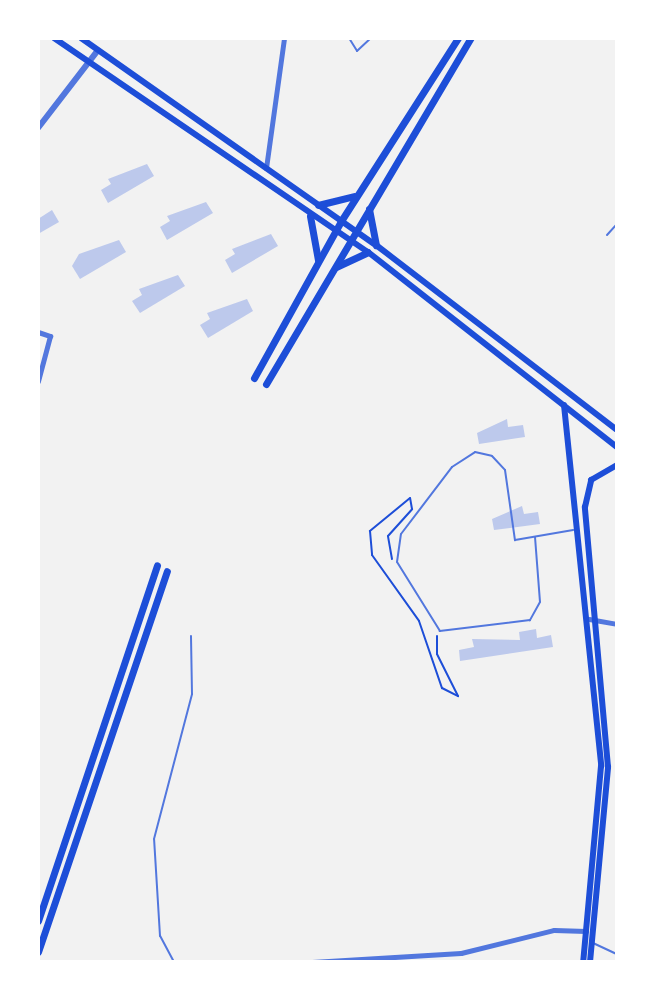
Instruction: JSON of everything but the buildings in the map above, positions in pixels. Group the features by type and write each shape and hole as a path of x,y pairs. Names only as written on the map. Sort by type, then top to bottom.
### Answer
{"main road":[{"path":"54,38 310,216 368,252 617,447"},
{"path":"81,38 376,245 617,430"},
{"path":"254,378 341,221 458,38"},
{"path":"266,384 353,229 471,38"},
{"path":"318,205 359,192"},
{"path":"371,200 376,245"},
{"path":"310,216 319,234 317,268"},
{"path":"331,271 368,252"},
{"path":"564,405 589,619 601,792 583,962"},
{"path":"590,962 608,818 598,620 585,507 591,480 617,465"},
{"path":"38,921 157,565"},
{"path":"38,952 167,571"}],"street":[{"path":"266,168 284,38"},
{"path":"38,128 98,50"},
{"path":"38,332 50,336 38,381"},
{"path":"589,619 617,624"},
{"path":"312,962 461,953 554,930 587,931"}],"lane":[{"path":"349,38 357,51 371,38"},
{"path":"607,235 617,224"},
{"path":"535,537 540,602 530,620 440,631 397,562 401,534 452,467 475,452 492,456 505,470 515,540 578,529"},
{"path":"174,962 160,936 154,839 192,694 191,636"},
{"path":"593,943 617,954"}]}
